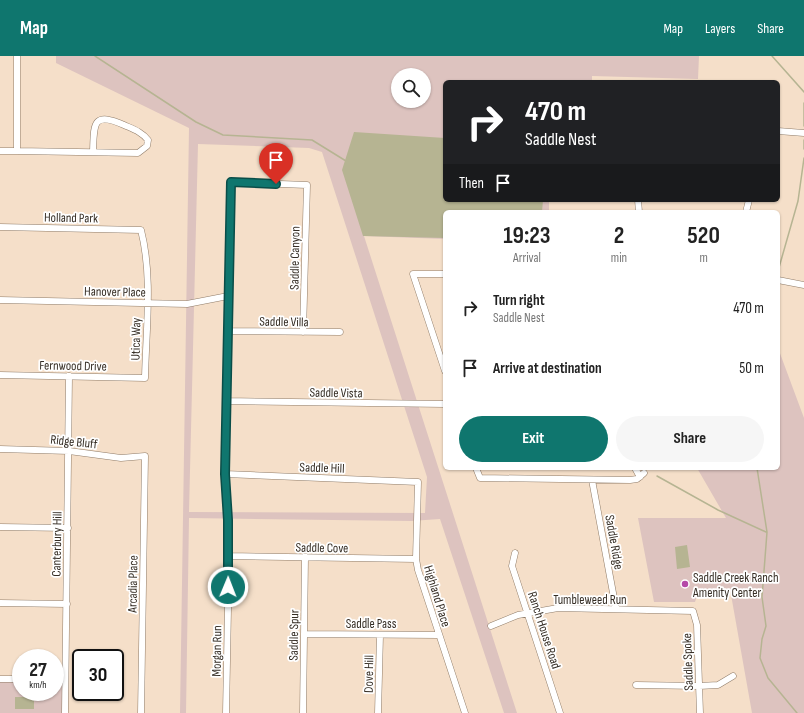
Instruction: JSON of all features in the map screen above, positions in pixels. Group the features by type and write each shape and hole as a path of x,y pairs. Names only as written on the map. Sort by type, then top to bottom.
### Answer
{"street":[{"path":"17,56 17,151"},
{"path":"0,151 93,152 138,152 147,146 148,140 138,131 108,118 103,118 97,122 95,127 93,152"},
{"path":"780,131 804,133"},
{"name":"Saddle Canyon","path":"231,182 307,185 303,332"},
{"name":"Morgan Run","path":"226,713 229,556 225,474 231,182"},
{"name":"Holland Park","path":"0,227 141,230"},
{"name":"Utica Way","path":"141,230 147,256 146,378"},
{"path":"443,274 413,274 443,365"},
{"path":"780,281 794,285 804,285"},
{"name":"Hanover Place","path":"0,300 190,303 228,296"},
{"name":"Saddle Villa","path":"228,331 340,332"},
{"name":"Fernwood Drive","path":"0,375 146,378"},
{"name":"Canterbury Hill","path":"65,713 69,376"},
{"name":"Saddle Vista","path":"226,402 443,404"},
{"name":"Ridge Bluff","path":"0,449 69,451 121,458 145,456"},
{"name":"Arcadia Place","path":"141,713 145,456"},
{"path":"477,470 480,478 592,480 630,480 642,475 637,470"},
{"name":"Saddle Hill","path":"225,474 418,482"},
{"name":"Saddle Ridge","path":"592,480 616,609"},
{"name":"Highland Place","path":"418,482 416,559 465,713"},
{"path":"0,527 68,528"},
{"name":"Ranch House Road","path":"514,553 512,566 560,713"},
{"name":"Saddle Cove","path":"229,556 416,559"},
{"name":"Saddle Spur","path":"303,713 305,557"},
{"path":"0,603 67,604"},
{"name":"Tumbleweed Run","path":"490,626 527,613 558,608 693,611"},
{"name":"Saddle Spoke","path":"693,611 697,625 700,713"},
{"name":"Saddle Pass","path":"304,634 439,635"},
{"name":"Dove Hill","path":"378,713 380,635"},
{"path":"636,685 718,685 733,676"},
{"path":"0,679 12,679"}],"shaded area":[{"path":"56,56 699,56 698,79 592,76 592,80 443,80 443,202 549,202 549,210 443,210 443,239 364,236 517,713 504,713 440,519 411,521 189,518 186,713 180,713 189,128 56,63","holes":["198,144 309,148 322,152 427,477 425,513 189,512"]},
{"path":"354,132 443,138 443,202 543,202 542,210 443,210 443,238 363,236 342,170"},
{"path":"780,353 804,418 804,713 752,713 730,589 697,596 695,602 654,602 638,518 726,518 698,470 780,470"},
{"path":"687,545 690,567 677,569 675,547"},
{"path":"0,679 12,679 12,701 64,701 65,680 65,713 0,713"},
{"path":"15,701 34,701 34,709 15,709"}],"waterway":[{"path":"95,56 196,122 223,135 312,140 346,161"},
{"path":"772,56 804,92"},
{"path":"804,103 804,126"},
{"path":"804,140 804,149"},
{"path":"780,264 798,201 804,158"},
{"path":"757,470 767,532 762,597 766,626 762,639 760,658 768,678 797,713"},
{"path":"657,476 718,510 766,532"}],"place":[{"name":"Saddle Creek Ranch Amenity Center","path":"685,584"}],"route":[{"path":"228,587 229,556 225,474 231,182 276,184"}]}
